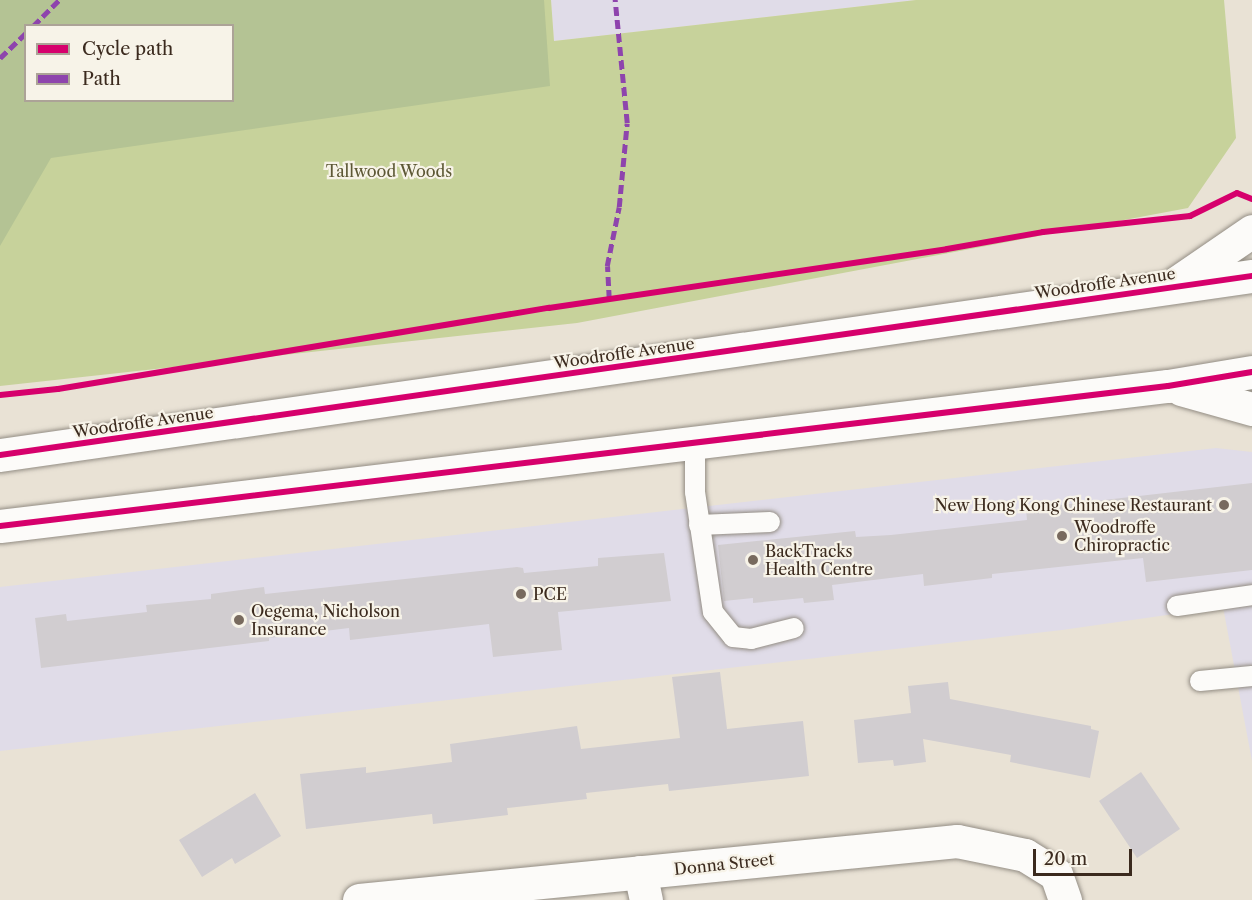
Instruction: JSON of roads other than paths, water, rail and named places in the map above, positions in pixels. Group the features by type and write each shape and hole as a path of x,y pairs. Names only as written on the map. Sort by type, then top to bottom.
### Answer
{"main road":[{"path":"1169,287 1252,231"},
{"name":"Woodroffe Avenue","path":"0,455 1252,276"},
{"path":"0,526 1168,386 1252,372"},
{"path":"1168,386 1252,409"},
{"name":"Donna Street","path":"359,900 643,886 957,841 1025,855 1056,874 1065,900"}],"lane":[{"path":"695,442 694,492 713,612 733,637 751,639 794,628"},
{"path":"699,525 770,522"},
{"path":"1177,606 1252,596"},
{"path":"1200,681 1252,676"}],"place":[{"name":"New Hong Kong Chinese Restaurant","path":"1224,505"},
{"name":"Woodroffe Chiropractic","path":"1062,536"},
{"name":"BackTracks Health Centre","path":"753,560"},
{"name":"PCE","path":"521,594"},
{"name":"Oegema, Nicholson Insurance","path":"239,620"}],"park label":[{"name":"Tallwood Woods","path":"389,171"}]}
